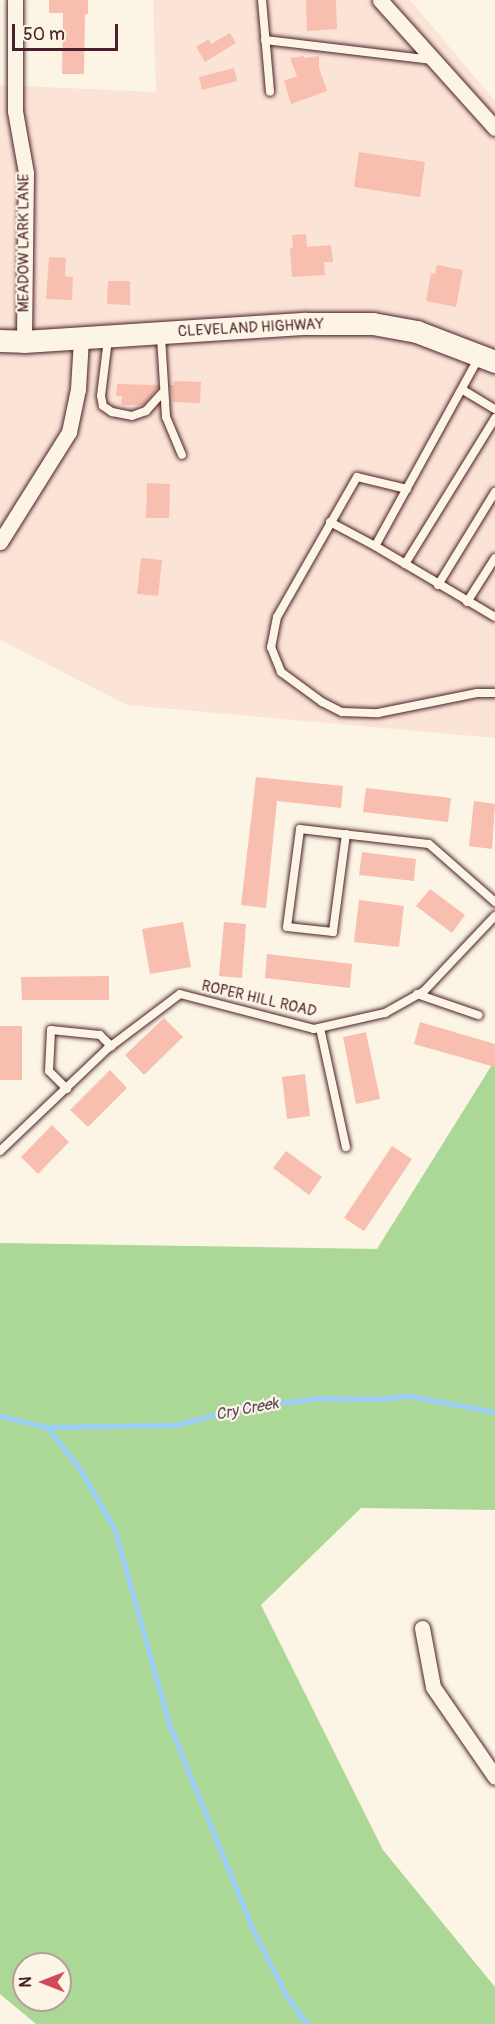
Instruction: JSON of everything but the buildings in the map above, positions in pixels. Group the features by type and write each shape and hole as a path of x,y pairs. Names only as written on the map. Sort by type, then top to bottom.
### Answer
{"main road":[{"name":"CLEVELAND HIGHWAY","path":"0,341 81,339 306,324 373,324 417,332 488,358"}],"street":[{"name":"MEADOW LARK LANE","path":"15,0 15,111 26,173 24,342"},
{"path":"380,0 495,128"},
{"path":"481,110 495,103"},
{"path":"0,542 69,432 78,389 81,339"},
{"path":"422,1628 433,1688 495,1777"}],"lane":[{"path":"262,0 270,92"},
{"path":"265,40 435,60"},
{"path":"161,333 166,417 182,455"},
{"path":"108,337 101,396 103,406 112,412 132,416 146,411 163,392"},
{"path":"375,546 463,390 488,358"},
{"path":"463,390 495,409"},
{"path":"405,564 495,418"},
{"path":"407,489 357,477 277,617 271,647 281,672 322,702 342,712 378,713 477,693 495,693"},
{"path":"438,585 495,492"},
{"path":"330,522 375,546 495,618"},
{"path":"467,602 495,558"},
{"path":"346,834 333,932 287,927 300,829 346,834 429,844 495,902"},
{"name":"ROPER HILL ROAD","path":"0,1151 111,1047 180,994 314,1029 385,1013 417,994 495,916"},
{"path":"417,994 478,1015"},
{"path":"320,1028 346,1147"},
{"path":"67,1089 49,1071 51,1030 100,1035 111,1047"}],"shaded area":[{"path":"153,0 410,0 495,101 495,738 127,705 0,640 0,85 156,92"}],"green space":[{"path":"495,1060 495,1510 361,1508 261,1605 383,1850 495,1987 495,2024 36,2024 22,2012 72,2012 72,1952 12,1952 12,2004 0,1994 0,1243 377,1249"}],"waterway":[{"name":"Cry Creek","path":"0,1416 47,1427 176,1425 246,1407 318,1398 375,1399 411,1396 495,1412"},
{"path":"47,1427 79,1467 115,1529 169,1723 254,1931 287,1996 307,2024"}]}
